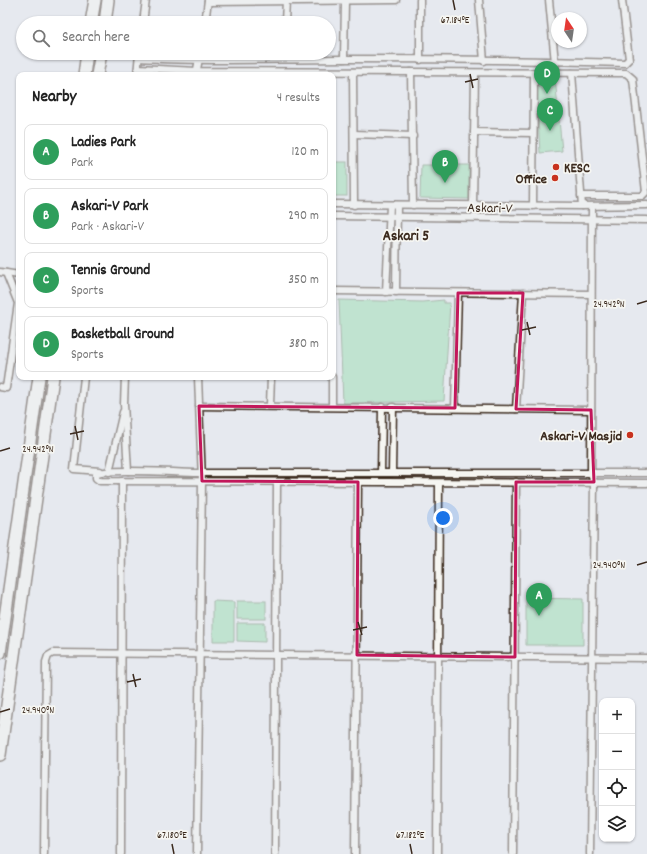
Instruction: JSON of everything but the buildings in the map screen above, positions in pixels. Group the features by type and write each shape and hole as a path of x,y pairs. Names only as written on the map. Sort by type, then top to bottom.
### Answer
{"highway":[{"path":"92,16 95,0"},
{"path":"106,16 108,0"},
{"path":"84,72 86,60"},
{"path":"98,72 100,60"},
{"path":"0,653 39,380"},
{"path":"0,755 53,380"}],"street":[{"path":"144,16 146,0"},
{"path":"344,59 345,0"},
{"path":"205,16 208,1 396,0"},
{"path":"420,0 420,60"},
{"path":"479,0 484,61"},
{"path":"549,0 556,73"},
{"path":"336,59 625,63 629,60 622,0"},
{"path":"285,16 286,1"},
{"path":"137,72 139,60"},
{"path":"188,60 271,60"},
{"path":"196,72 198,61"},
{"path":"138,68 184,72"},
{"path":"336,72 626,74 633,79 646,192 642,196 581,196"},
{"path":"353,72 354,204"},
{"path":"412,72 413,205"},
{"path":"473,205 476,73"},
{"path":"533,206 534,73"},
{"path":"572,73 582,206"},
{"path":"474,132 533,134"},
{"path":"354,134 413,136"},
{"name":"Askari-V","path":"336,204 533,206 647,205"},
{"path":"386,292 390,205"},
{"path":"396,292 397,205"},
{"path":"590,854 594,482 591,473 592,206"},
{"name":"Askari-V","path":"336,216 592,221 647,220"},
{"path":"3,273 16,275"},
{"path":"3,273 16,300"},
{"path":"336,291 591,294"},
{"path":"455,408 458,292"},
{"path":"516,408 523,293"},
{"path":"0,387 6,388 16,318"},
{"path":"84,380 74,469 109,472 128,471 201,473 647,474"},
{"path":"126,380 124,404 128,471"},
{"path":"197,854 202,481 198,380"},
{"path":"270,406 271,380"},
{"path":"332,380 332,406"},
{"path":"109,472 124,404"},
{"path":"199,406 332,406 591,410"},
{"path":"382,407 387,482"},
{"path":"387,473 393,407"},
{"path":"100,471 96,474 98,480 122,481 647,483"},
{"path":"122,481 122,854"},
{"path":"275,854 277,482"},
{"path":"355,854 358,482"},
{"path":"513,854 516,482"},
{"path":"437,854 439,483"},
{"path":"44,854 46,662 48,656 53,653 200,653 647,658"}],"highlighted area":[{"path":"458,293 523,293 516,409 591,410 594,482 516,482 515,657 357,655 358,482 202,481 199,406 455,408"}],"green space":[{"path":"555,77 562,151 540,153 536,79"},
{"path":"336,162 347,162 347,196 336,196"},
{"path":"421,165 469,165 469,199 420,198"},
{"path":"339,300 422,302 444,300 444,303 450,303 444,401 343,403"},
{"path":"526,598 583,599 583,645 526,645"},
{"path":"213,601 234,602 234,641 213,641"},
{"path":"237,601 266,601 266,619 237,619"},
{"path":"237,623 265,623 265,642 237,641"}],"place":[{"name":"Basketball Ground","path":"547,94"},
{"name":"Tennis Ground","path":"550,131"},
{"name":"KESC","path":"556,167"},
{"name":"Office","path":"555,178"},
{"name":"Askari-V Park","path":"445,183"},
{"name":"Askari-V Masjid","path":"630,435"},
{"name":"Ladies Park","path":"539,616"}],"district":[{"name":"Askari 5","path":"406,235"}]}
